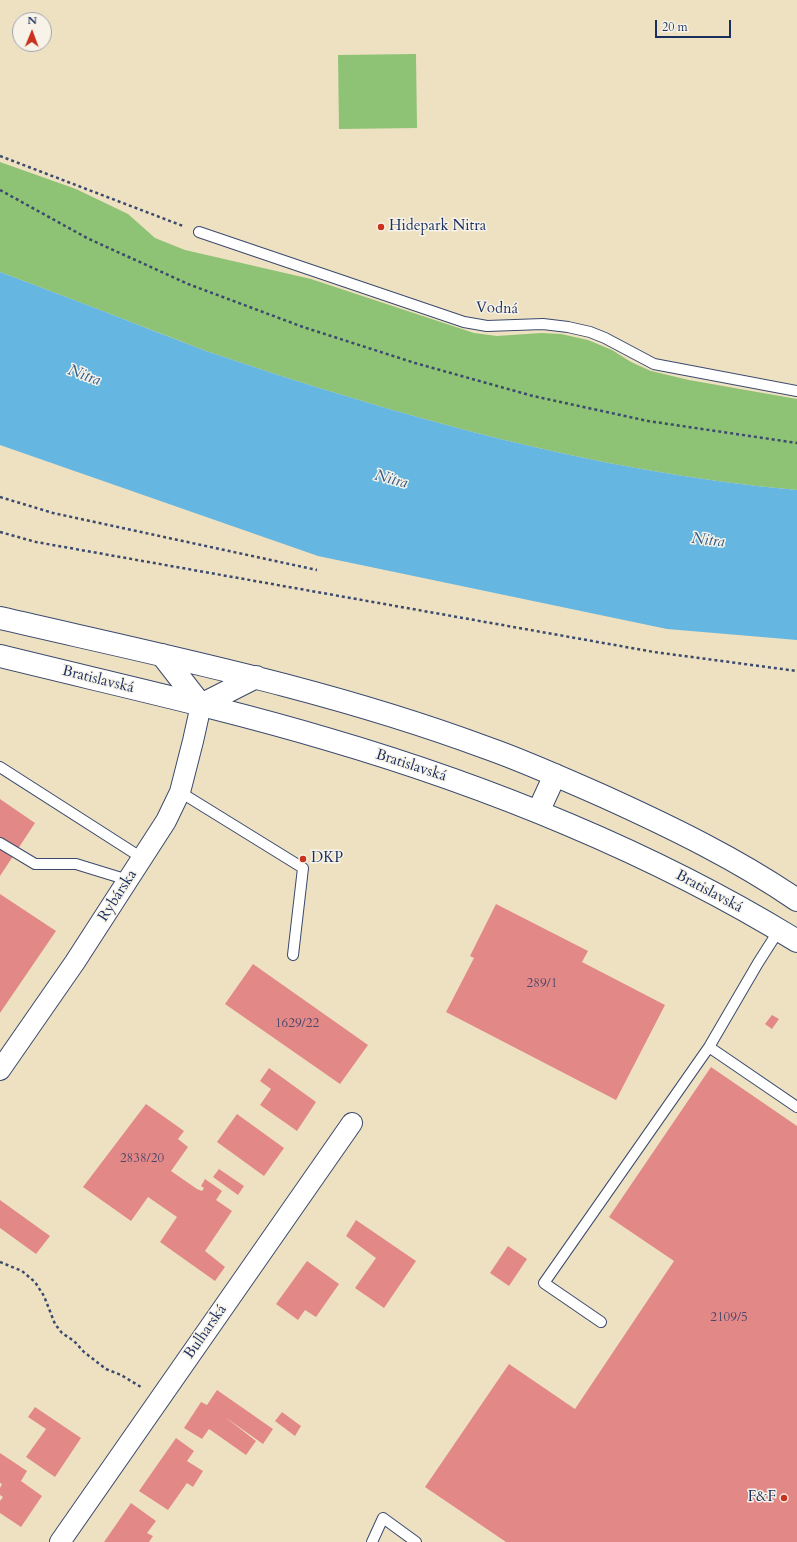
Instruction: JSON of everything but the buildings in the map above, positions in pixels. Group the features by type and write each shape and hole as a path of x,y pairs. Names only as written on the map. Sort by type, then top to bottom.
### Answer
{"main road":[{"path":"0,618 256,677 347,702 488,748 555,775 664,824 721,854 797,900"},
{"path":"162,655 201,704 256,677"},
{"name":"Bratislavská","path":"0,656 201,704 328,739 466,784 538,812 644,858 702,886 788,936"},
{"path":"538,812 555,775"}],"street":[{"name":"Rybárska","path":"0,1070 75,962 166,821 180,792 201,704"},
{"name":"Bulharská","path":"60,1542 352,1122"}],"lane":[{"name":"Vodná","path":"200,232 464,322 487,326 543,324 568,327 590,332 605,338 654,364 797,391"},
{"path":"0,767 142,858"},
{"path":"180,792 303,868 294,955"},
{"path":"0,843 35,864 76,864 128,880"},
{"path":"601,1322 544,1283 709,1047 758,962 788,936"},
{"path":"709,1047 797,1107"},
{"path":"372,1542 383,1518 416,1542"}],"path":[{"path":"0,156 200,232"},
{"path":"0,190 86,238 188,284 303,327 415,363 533,396 640,419 797,443"},
{"path":"0,497 53,513 317,570"},
{"path":"0,532 43,543 654,652 797,671"},
{"path":"0,1262 22,1272 35,1282 44,1296 55,1324 62,1333 74,1341 93,1360 106,1370 121,1375 159,1399"}],"green space":[{"path":"416,54 417,128 339,129 338,55"},
{"path":"0,162 76,189 128,214 155,238 185,250 311,279 474,333 497,336 541,333 561,334 588,340 612,350 631,362 651,371 689,380 797,399 797,490 721,482 646,470 497,438 424,419 351,398 206,351 0,272"}],"water":[{"name":"Nitra","path":"0,272 206,351 351,398 424,419 571,455 646,470 721,482 797,490 797,640 667,629 318,556 0,445"}],"place":[{"name":"Hidepark Nitra","path":"381,227"},
{"name":"DKP","path":"303,859"},
{"name":"F&F","path":"784,1498"}]}
